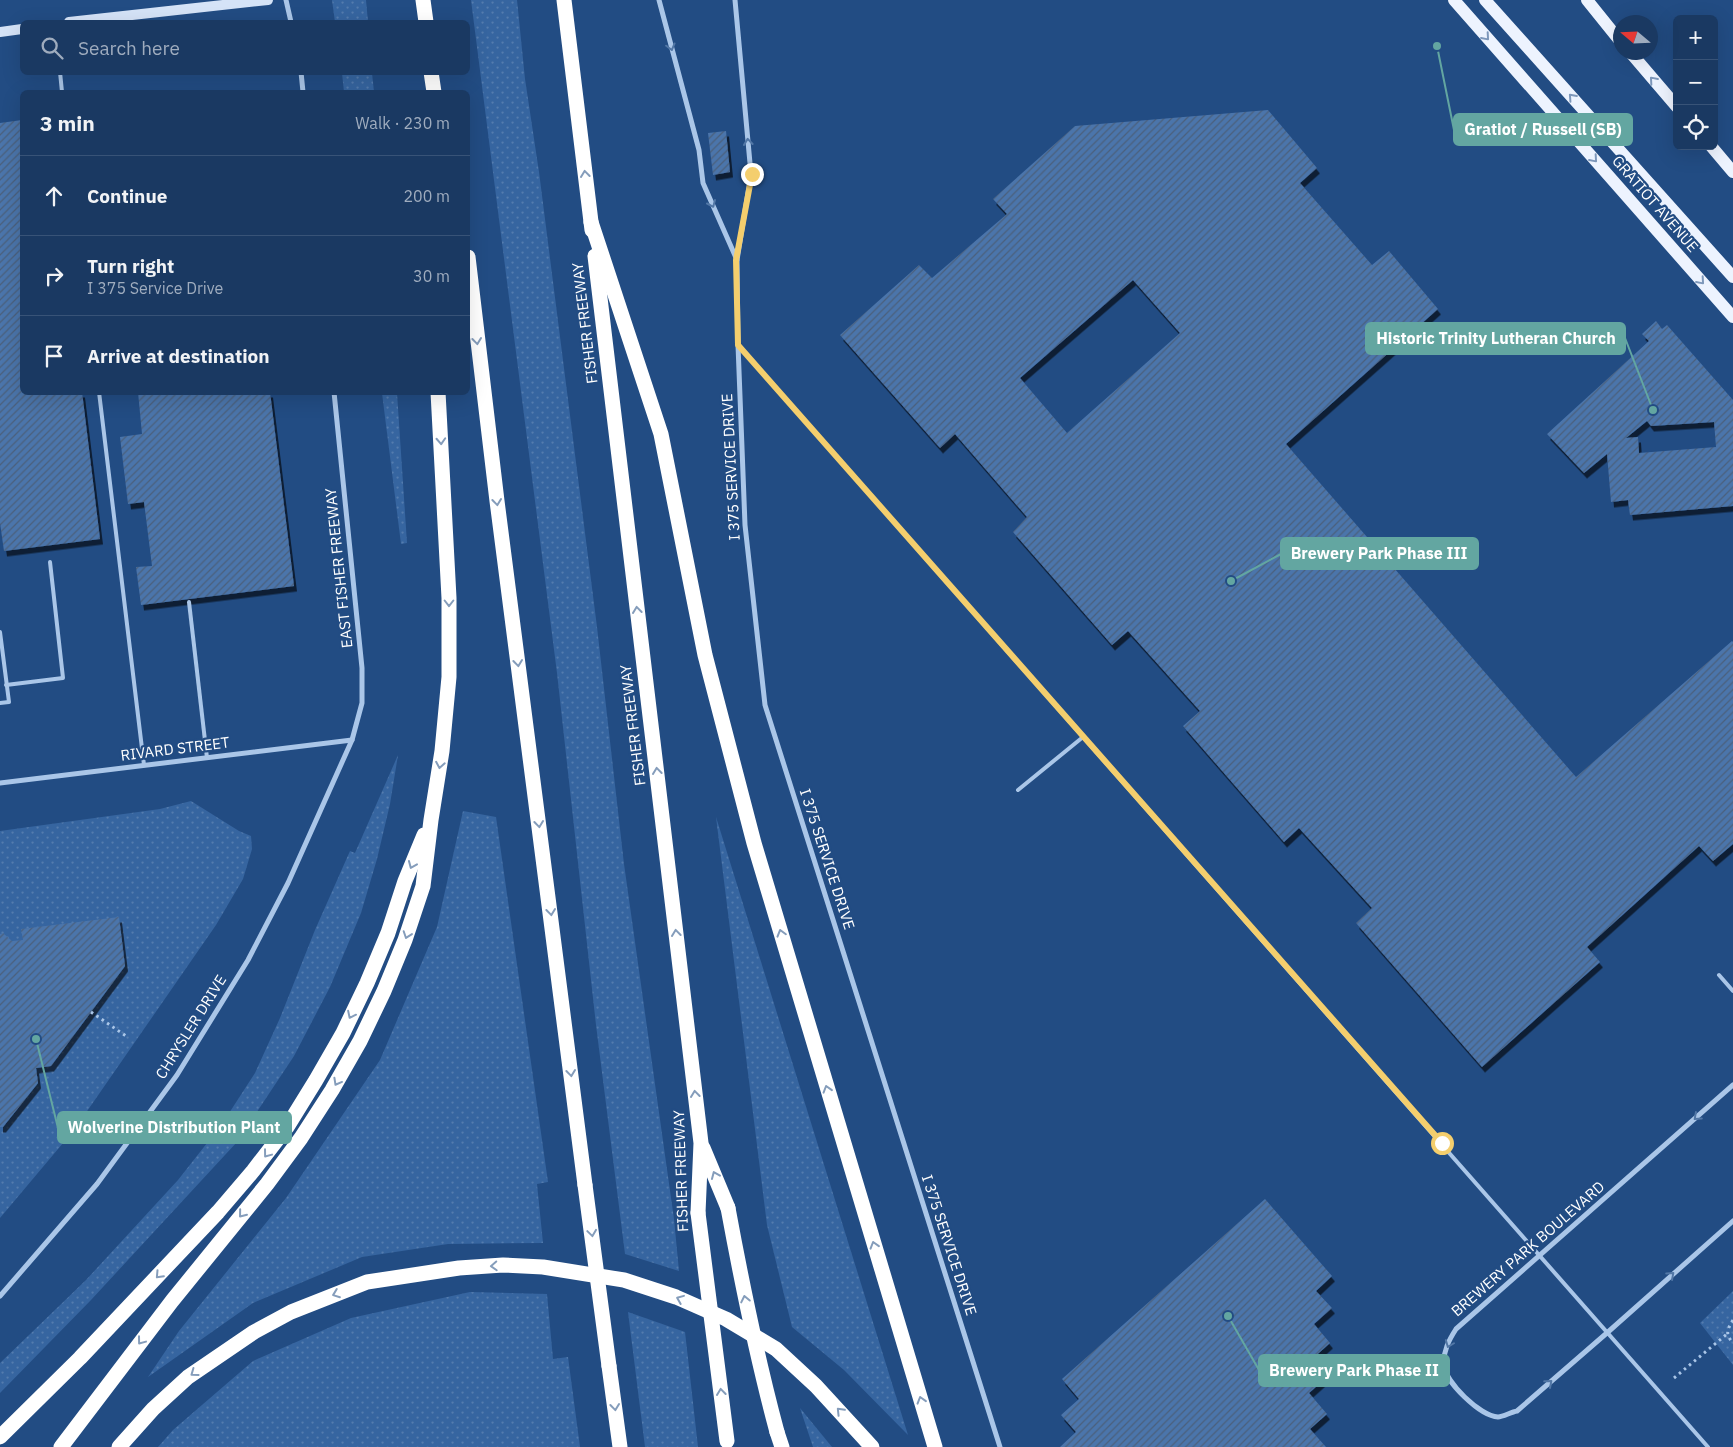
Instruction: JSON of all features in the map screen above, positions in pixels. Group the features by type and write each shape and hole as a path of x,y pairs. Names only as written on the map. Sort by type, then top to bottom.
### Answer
{"highway":[{"path":"423,0 426,20"},
{"name":"FISHER FREEWAY","path":"564,0 701,1142 698,1213 728,1444"},
{"path":"431,75 434,90"},
{"path":"591,222 661,434 705,654 754,843 935,1447"},
{"path":"470,275 497,501 620,1447"},
{"path":"61,1447 172,1301 267,1184 301,1138 332,1090 372,1016 405,940 423,886 442,751 449,677 450,598 438,395"},
{"path":"0,1437 80,1358 218,1212 253,1172 287,1127 343,1033 367,983 388,933 405,880 431,820"},
{"path":"701,1142 728,1208 744,1296 761,1373 782,1447"},
{"path":"120,1447 153,1409 188,1377 254,1332 291,1312 367,1282 459,1268 503,1265 543,1267 624,1280 676,1297 726,1319 776,1349 816,1386 872,1447"}],"main road":[{"name":"GRATIOT AVENUE","path":"1454,0 1733,317"},
{"path":"1485,0 1733,277"},
{"path":"1587,0 1613,32"},
{"path":"1637,60 1675,105"},
{"path":"1714,150 1733,172"}],"street":[{"path":"87,20 268,0"},
{"path":"286,0 291,20"},
{"name":"I 375 SERVICE DRIVE","path":"659,0 699,150 703,183 736,260"},
{"name":"I 375 SERVICE DRIVE","path":"735,0 752,174 736,260 738,345 746,525 765,705 1000,1447"},
{"path":"0,32 20,29"},
{"path":"301,75 303,90"},
{"name":"EAST FISHER FREEWAY","path":"334,395 362,668 362,703 352,740"},
{"name":"RIVARD STREET","path":"0,784 352,740"},
{"name":"CHRYSLER DRIVE","path":"0,1296 97,1184 177,1075 248,960 288,883 352,740"},
{"name":"BREWERY PARK BOULEVARD","path":"1733,1085 1456,1329 1446,1346 1444,1367 1458,1391 1481,1411 1498,1417 1516,1411 1733,1221"}],"lane":[{"path":"60,75 62,90"},
{"path":"738,345 1541,1255 1708,1447"},
{"path":"99,395 144,765"},
{"path":"6,684 63,678 50,562"},
{"path":"188,602 206,758"},
{"path":"0,632 9,702 0,703"},
{"path":"1018,790 1083,737"},
{"path":"1719,975 1733,991"}],"path":[{"path":"91,1012 126,1036"},
{"path":"1733,1320 1727,1329 1728,1337 1733,1343"},
{"path":"1659,1390 1728,1334"}],"shaded area":[{"path":"332,0 366,0 368,20 335,20"},
{"path":"471,0 517,0 525,79 539,172 597,627 624,864 674,1219 679,1271 625,1254 596,1025 557,673"},
{"path":"342,75 372,75 374,90 344,90"},
{"path":"382,395 397,395 407,543 401,544"},
{"path":"398,755 390,804 377,859 361,913 330,987 294,1056 237,1142 91,1300 0,1393 0,1363 86,1280 178,1180 222,1124 255,1073 350,851 355,853"},
{"path":"191,801 239,831 251,836 252,849 243,879 216,925 74,1130 0,1218 0,831 160,809"},
{"path":"463,811 496,817 548,1182 537,1184 543,1243 448,1244 362,1257 253,1303 148,1377 179,1331 286,1198 380,1060 437,927"},
{"path":"716,817 908,1435 844,1370 792,1327 767,1225"},
{"path":"1733,1291 1733,1365 1700,1323"},
{"path":"470,1292 547,1294 553,1359 568,1357 580,1447 158,1447 173,1430 253,1361 351,1318"},
{"path":"628,1312 685,1332 698,1447 645,1447"},
{"path":"800,1408 832,1447 813,1447"}],"building":[{"path":"1268,110 1317,168 1300,183 1372,265 1389,251 1438,309 1286,444 1576,777 1733,642 1733,844 1713,861 1699,846 1587,947 1600,962 1482,1067 1356,923 1372,908 1299,828 1284,842 1183,726 1200,711 1128,631 1112,645 1013,532 1027,517 955,434 940,448 840,335 919,265 932,278 1007,214 993,199 1075,126","holes":["1133,280 1180,333 1067,433 1020,378"]},
{"path":"20,120 20,395 82,395 100,539 4,551 0,523 0,123"},
{"path":"726,131 730,172 713,175 708,133"},
{"path":"1656,321 1662,329 1667,325 1733,400 1733,506 1630,515 1628,500 1611,502 1607,454 1584,473 1547,434 1649,341 1642,334","holes":["1647,421 1651,426 1714,422 1716,447 1639,453 1638,437 1626,438"]},
{"path":"138,395 270,395 294,586 141,605 136,567 152,566 144,502 128,504 120,437 142,434"},
{"path":"119,917 125,966 51,1066 36,1068 38,1083 3,1127 0,1127 0,934 3,933 12,941 23,940 21,929"},
{"path":"1265,1199 1332,1276 1316,1291 1332,1308 1314,1324 1330,1343 1311,1360 1327,1377 1309,1393 1327,1414 1310,1429 1326,1447 1060,1447 1076,1432 1061,1415 1079,1399 1062,1379"}],"place":[{"name":"Gratiot / Russell (SB)","path":"1437,46"},
{"name":"Historic Trinity Lutheran Church","path":"1653,410"},
{"name":"Brewery Park Phase III","path":"1231,581"},
{"name":"Wolverine Distribution Plant","path":"36,1039"},
{"name":"Brewery Park Phase II","path":"1228,1316"}],"route":[{"path":"752,174 736,260 738,345 1442,1143"}]}
